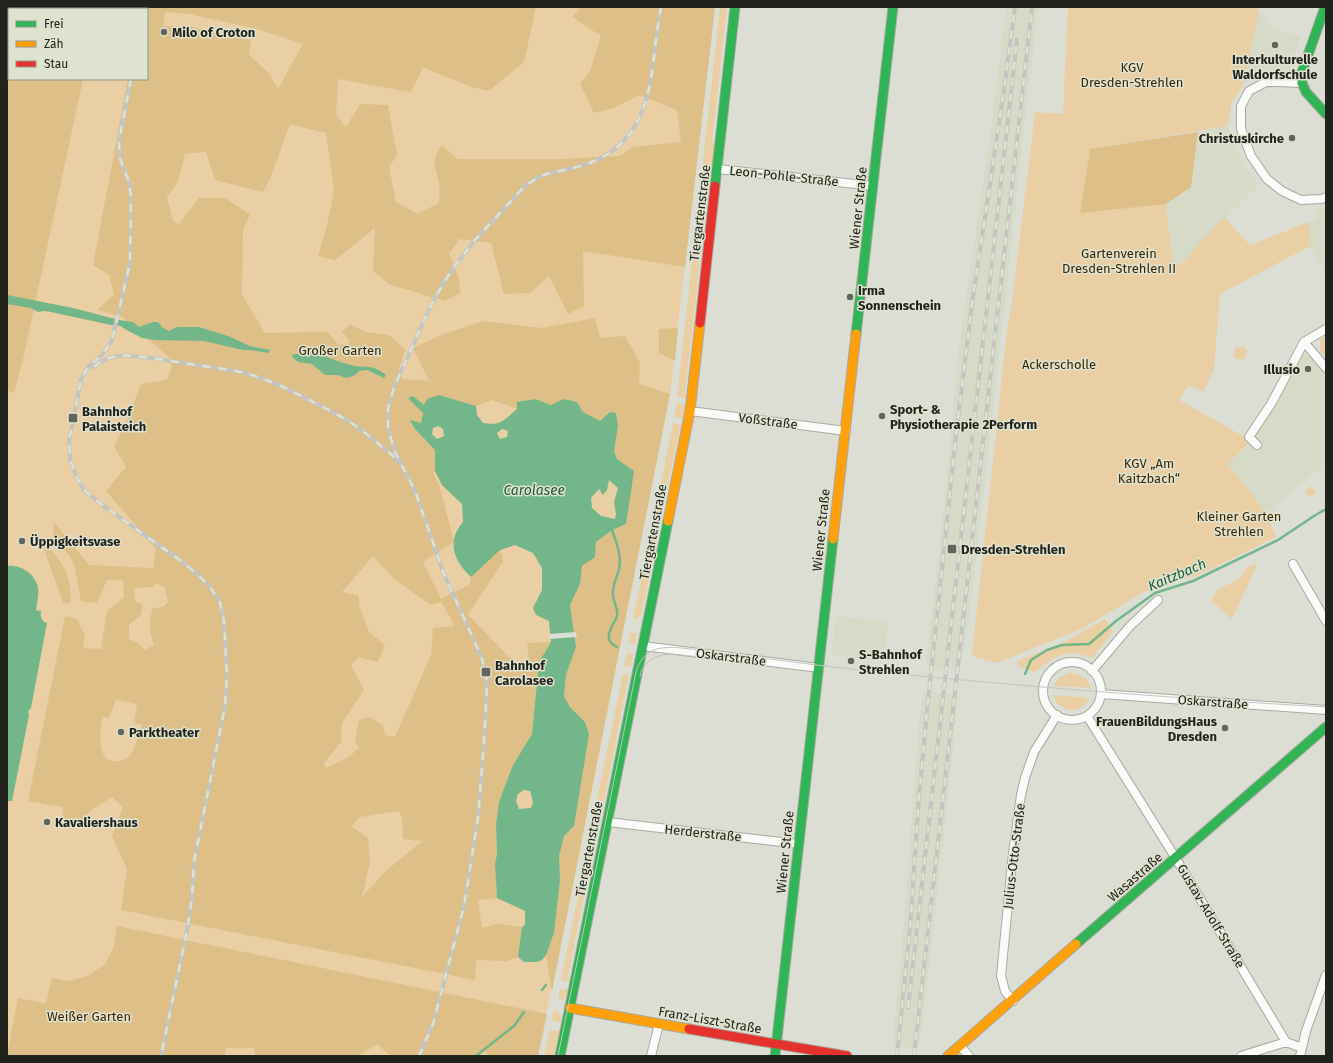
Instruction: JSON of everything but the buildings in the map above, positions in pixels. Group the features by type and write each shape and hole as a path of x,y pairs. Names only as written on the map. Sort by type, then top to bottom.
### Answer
{"street":[{"name":"Tiergartenstraße","path":"560,1056 644,646 690,411 735,7"},
{"name":"Wiener Straße","path":"775,1056 894,7"},
{"path":"1324,7 1302,72 1302,83 1306,92 1326,114"},
{"path":"1302,83 1266,82 1249,91 1241,106 1241,129 1251,156 1267,179 1282,190 1301,200 1322,199 1326,197"},
{"name":"Leon-Pohle-Straße","path":"718,169 873,186"},
{"path":"1257,445 1249,437 1271,404 1304,342 1326,329"},
{"path":"1304,342 1326,368"},
{"name":"Voßstraße","path":"690,411 846,431"},
{"path":"1293,564 1326,621"},
{"path":"1092,671 1130,626 1158,600"},
{"name":"Oskarstraße","path":"644,646 819,668"},
{"path":"1072,663 1085,665 1097,677 1100,684 1101,694 1098,704 1087,716 1080,719 1064,719 1056,715 1048,705 1044,693 1046,679 1052,671 1059,666 1072,663"},
{"name":"Oskarstraße","path":"1101,694 1326,708"},
{"name":"Julius-Otto-Straße","path":"1013,1001 1005,991 1001,976 1013,853 1021,795 1034,752 1056,715"},
{"name":"Gustav-Adolf-Straße","path":"1087,716 1176,859 1286,1042"},
{"name":"Wasastraße","path":"960,1047 1326,727"},
{"name":"Herderstraße","path":"608,822 799,844"},
{"path":"1242,1056 1286,1042 1301,1052 1326,975"},
{"name":"Franz-Liszt-Straße","path":"570,1008 847,1056"},
{"path":"651,1056 659,1024"},
{"path":"948,1056 960,1047 969,1056"}],"shaded area":[{"path":"1006,7 1038,7 969,621 960,670 943,668 942,671 926,667 950,447 957,361 992,120"},
{"name":"Interkulturelle Waldorfschule","path":"1259,12 1270,27 1300,37 1289,72 1273,70 1257,73 1244,84 1243,82"},
{"path":"1228,126 1243,163 1259,185 1182,263 1172,267 1166,204 1191,187 1198,132"},
{"path":"1326,206 1326,275 1310,246 1309,222 1317,217 1316,210"},
{"path":"1301,352 1311,357 1326,374 1326,463 1266,513 1228,464 1254,440 1251,436"},
{"path":"836,616 888,622 884,656 873,655 872,660 831,655"},
{"path":"924,691 957,694 958,697 930,963 921,1033 917,1049 895,1047 893,1033 901,956 920,712"}],"green space":[{"name":"Großer Garten","path":"7,7 715,7 670,394 538,1056 7,1056"},
{"path":"7,7 99,7 8,8 8,80 83,80 24,355 14,393 7,390"},
{"path":"142,7 536,7 524,62 489,91 471,87 423,67 411,92 338,79 336,115 346,127 360,104 388,105 397,155 389,167 396,202 417,214 439,203 439,186 435,168 435,160 436,155 442,145 457,159 563,159 620,156 633,147 681,142 677,110 639,95 614,108 594,113 580,84 590,71 601,36 572,17 581,7 715,7 685,267 583,251 584,306 568,314 549,276 530,293 504,294 491,243 460,239 449,253 458,275 461,293 444,301 389,284 373,271 375,228 335,260 318,256 327,226 334,190 326,133 290,124 270,179 263,192 215,180 206,152 185,154 178,182 167,197 173,221 179,224 199,198 225,198 250,215 243,229 242,295 265,333 327,332 339,345 351,343 342,332 350,324 365,332 389,335 405,350 398,371 403,379 429,381 413,348 441,335 483,321 542,328 595,318 600,338 625,336 640,363 639,384 670,394 552,991 546,955 554,933 560,880 559,856 564,836 574,826 585,722 570,707 564,696 566,675 576,647 570,605 580,584 582,566 595,557 596,542 612,530 626,523 617,459 614,451 618,426 610,412 600,421 583,412 577,402 551,405 535,399 517,402 517,409 492,400 476,406 439,395 424,405 413,396 423,413 421,423 410,421 414,428 435,450 435,471 433,472 440,488 454,542 423,562 441,599 469,585 471,577 500,550 503,561 468,615 516,664 529,663 527,643 551,642 539,662 532,734 513,765 496,825 497,854 495,864 497,898 478,900 482,928 498,924 522,927 518,957 506,961 476,960 475,980 121,910 127,869 112,837 123,807 112,797 90,811 74,830 62,826 63,807 28,801 65,616 77,619 85,636 83,648 101,649 107,611 124,597 123,580 107,580 97,603 81,601 75,568 71,558 53,536 54,522 89,565 153,568 156,549 106,491 126,467 114,446 127,420 141,384 167,380 172,366 170,358 122,317 97,310 114,295 109,275 93,265 128,80 148,80 148,8","holes":["165,12 189,14 257,29 303,44 278,89 269,73 249,55 251,40 192,27 163,26","373,556 394,579 431,605 441,602 455,626 433,628 431,655 395,737 385,735 383,725 369,717 359,720 355,741 359,748 350,756 326,768 324,763 341,742 342,723 364,690 351,665 358,657 378,662 385,645 369,632 359,605 359,596 342,592","157,583 165,588 168,602 163,607 153,608 150,618 150,626 154,645 145,650 138,643 129,639 129,625 140,616 143,605 135,601 134,588 151,587","116,700 137,704 134,723 142,725 136,745 130,755 117,762 108,759 104,756 102,751 100,734 102,717 109,718","399,811 402,818 403,839 422,841 386,871 362,897 370,862 368,838 351,826 360,817"]},
{"path":"720,7 727,7 712,142 715,147 711,188 708,191 685,393 687,398 677,397"},
{"path":"1068,7 1256,7 1259,12 1243,82 1244,84 1232,101 1228,126 1090,149 1080,212 1166,204 1173,266 1182,263 1224,217 1250,245 1309,222 1310,246 1220,294 1214,369 1204,391 1188,386 1179,400 1243,436 1249,443 1228,464 1266,513 1276,537 1192,578 1191,576 1144,592 1081,629 997,663 972,656 1007,331 1012,302 1035,112 1063,114"},
{"path":"1198,132 1191,187 1166,204 1080,213 1090,149"},
{"path":"678,328 675,361 659,353 659,329"},
{"path":"1326,336 1326,357 1320,351 1320,340"},
{"path":"1244,346 1247,351 1246,357 1241,360 1234,358 1235,348"},
{"path":"677,403 686,405 684,419 674,417"},
{"path":"673,423 683,425 680,427 641,616 633,620"},
{"path":"1311,486 1316,493 1310,497 1305,491"},
{"path":"41,541 55,554 64,568 71,592 71,602 66,604 63,602"},
{"path":"1258,563 1232,619 1211,600 1218,589 1241,578 1246,568"},
{"path":"1105,619 1113,632 1092,658 1075,654 1061,655 1035,672 1019,667 1017,661 1065,642"},
{"path":"631,632 637,634 635,644 629,642"},
{"path":"627,653 633,654 631,667 624,666"},
{"path":"1069,673 1083,676 1091,688 1053,686 1060,677"},
{"path":"623,674 629,675 604,801 597,800"},
{"path":"1053,695 1090,698 1086,704 1076,710 1071,710 1060,706"},
{"path":"596,806 603,808 596,837 590,836"},
{"path":"589,842 595,843 568,976 570,982 561,980"},
{"name":"Weißer Garten","path":"117,926 547,1014 538,1056 490,1056 484,1051 479,1056 391,1056 377,1044 358,1056 255,1056 254,1048 226,1048 225,1056 7,1056 18,998 46,1003 52,978 69,981 88,976 105,964 113,949"},
{"path":"560,989 568,990 564,999 558,999"},
{"path":"554,1011 558,1012 561,1016 561,1023 552,1020"},
{"path":"554,1030 560,1031 555,1056 544,1056 549,1032"}],"water":[{"path":"7,295 133,322 139,327 153,322 158,322 163,328 169,331 177,327 199,327 228,336 250,346 270,350 269,353 243,350 204,341 155,340 142,338 121,326 51,312 38,312 31,308 7,304"},
{"path":"306,352 318,354 351,365 373,368 386,375 384,378 367,370 359,371 354,376 346,378 338,375 325,375 312,364 298,362 292,357 293,354 302,354"},
{"name":"Carolasee","path":"439,395 476,406 477,415 483,423 489,424 498,423 505,419 517,409 517,402 535,399 551,405 564,399 577,402 583,412 600,421 610,412 616,413 618,426 614,451 617,459 634,471 626,524 612,530 596,542 595,557 582,566 580,584 570,605 576,647 566,675 564,696 570,707 585,722 589,734 574,826 564,836 559,856 560,880 554,933 546,955 542,960 536,962 524,962 518,957 522,927 525,925 525,911 497,898 495,864 497,854 496,825 499,802 513,765 532,734 539,662 551,642 549,621 536,615 533,608 542,590 542,568 533,553 515,545 500,550 471,577 460,564 454,551 454,544 458,529 463,522 462,504 442,485 435,471 435,450 414,428 410,420 421,423 423,413 408,398 413,396 424,405 427,399","holes":["438,426 443,429 444,436 437,439 432,434 433,428","502,429 508,431 507,437 500,439 497,433","609,480 618,488 614,502 616,514 615,519 601,516 592,508 591,498 599,489 603,495 607,490","524,790 530,791 533,802 531,808 519,809 516,801 518,794"]},
{"path":"7,566 22,568 34,578 38,588 36,610 41,611 41,618 47,623 31,708 28,711 29,715 12,801 7,801"}],"pier":[{"path":"576,632 577,637 549,639 549,634"}],"waterway":[{"name":"Kaitzbach","path":"1025,674 1031,660 1047,650 1062,645 1089,644 1116,621 1155,593 1193,581 1278,540 1326,509"},
{"name":"Kaitzbach","path":"612,530 618,549 620,564 613,592 617,613 616,619 610,630 609,639 611,643 617,647"},
{"name":"Kaitzbach","path":"542,990 546,985"},
{"name":"Kaitzbach","path":"476,1056 515,1025 524,1012"}],"tram line":[{"path":"558,1056 636,672 642,659 653,650 662,648 681,648 841,668 976,681 1151,696 1326,707"},
{"path":"640,676 644,666 648,662 652,659 667,654 765,664"}],"railway":[{"path":"419,1056 433,1024 464,906 478,818 487,686 486,672 481,656 444,574 415,491 395,452 388,428 388,408 394,387 432,303 454,267 475,240 526,185 544,175 592,162 614,150 629,134 640,116 647,96 652,75 661,7"},
{"path":"897,1056 910,928 919,797 927,711 956,435 972,304 1015,7"},
{"path":"914,1056 1032,7"},
{"path":"908,1008 1017,40"},
{"path":"131,80 119,141 120,159 129,182 131,197 130,263 112,340 103,354 89,366 81,379 69,441 70,459 76,476 84,490 105,507 184,563 209,585 220,603 224,621 227,676 225,706 194,862 192,898 187,931 161,1056"},
{"path":"94,367 101,361 109,358 118,356 137,356 236,371 267,380 347,420 371,437 397,461"}],"traffic: fast":[{"path":"715,186 735,7"},
{"path":"856,334 893,7"},
{"path":"1325,7 1302,72 1302,83 1306,92 1326,114"},
{"path":"560,1056 668,521"},
{"path":"775,1056 833,539"},
{"path":"1076,944 1326,727"}],"traffic: slow":[{"path":"668,521 690,411 700,323"},
{"path":"833,539 856,334"},
{"path":"948,1056 1076,944"},
{"path":"570,1008 689,1029"}],"traffic: jam":[{"path":"700,323 715,186"},
{"path":"689,1029 847,1056"}],"place":[{"name":"Milo of Croton","path":"164,32"},
{"name":"Interkulturelle Waldorfschule","path":"1275,45"},
{"name":"Christuskirche","path":"1292,138"},
{"name":"Irma Sonnenschein","path":"850,297"},
{"name":"Illusio","path":"1308,369"},
{"name":"Sport- & Physiotherapie 2Perform","path":"882,416"},
{"name":"Bahnhof Palaisteich","path":"73,418"},
{"name":"Üppigkeitsvase","path":"22,541"},
{"name":"Dresden-Strehlen","path":"952,549"},
{"name":"S-Bahnhof Strehlen","path":"851,661"},
{"name":"Bahnhof Carolasee","path":"486,672"},
{"name":"FrauenBildungsHaus Dresden","path":"1225,728"},
{"name":"Parktheater","path":"121,732"},
{"name":"Kavaliershaus","path":"47,822"}],"park label":[{"name":"KGV Dresden-Strehlen","path":"1132,74"},
{"name":"Gartenverein Dresden-Strehlen II","path":"1119,260"},
{"name":"Ackerscholle","path":"1059,364"},
{"name":"KGV „Am Kaitzbach“","path":"1149,470"},
{"name":"Kleiner Garten Strehlen","path":"1239,524"}]}
